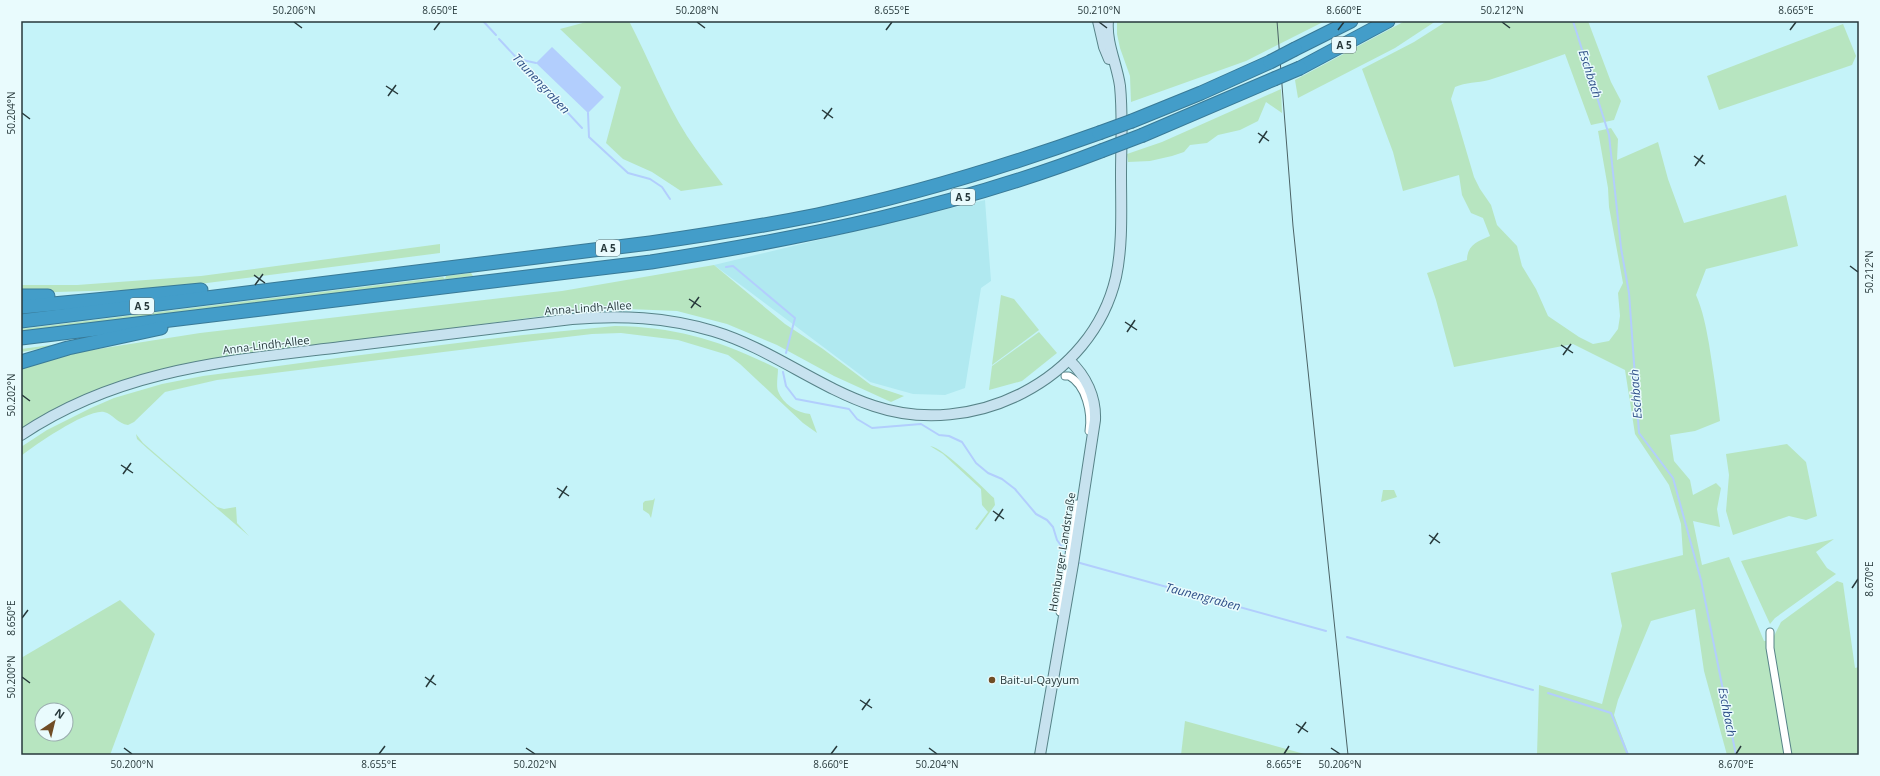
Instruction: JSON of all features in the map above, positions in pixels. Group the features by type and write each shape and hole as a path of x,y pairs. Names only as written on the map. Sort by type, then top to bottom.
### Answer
{"highway":[{"name":"A 5","path":"21,320 650,243 737,230 818,215 943,184 1004,166 1100,133 1201,93 1270,62 1351,21"},
{"name":"A 5","path":"21,338 651,262 821,233 940,204 1010,183 1101,151 1143,135 1300,68 1388,21"},
{"path":"21,307 211,288 262,291"},
{"path":"21,296 127,296"},
{"path":"21,362 68,348 228,313"},
{"path":"21,354 68,348"}],"main road":[{"path":"1098,21 1104,47 1118,77"},
{"path":"1108,21 1109,41 1118,77"},
{"name":"Anna-Lindh-Allee","path":"21,435 55,414 92,396 138,380 173,371 219,363 592,318 624,316 655,318 713,331 751,345 830,387 863,402 892,410 920,415 943,415 970,412 1004,402 1039,384 1069,360 1083,344 1098,322 1108,301 1116,278 1119,260 1122,112 1118,77"},
{"name":"Homburger Landstraße","path":"1038,755 1073,564 1095,420 1095,407 1089,390 1081,374 1069,360"}],"street":[{"path":"1038,755 1090,427 1089,411 1084,394 1075,380 1069,376 1065,376"},
{"path":"1770,632 1770,648 1788,755"}],"shaded area":[{"path":"552,47 604,97 588,113 536,63"},
{"path":"985,200 991,281 981,288 965,388 945,395 913,394 870,382 714,265"}],"green space":[{"path":"590,21 629,21 664,94 687,136 723,185 681,191 652,172 623,159 606,143 621,87 560,29"},
{"path":"1117,21 1325,21 1246,61 1131,102 1130,76 1120,48 1117,34"},
{"path":"1405,21 1436,21 1395,48 1298,98 1295,80"},
{"path":"1447,21 1588,21 1611,82 1621,101 1614,120 1591,125 1565,54 1489,80 1463,84 1455,87 1451,99 1474,177 1491,205 1497,225 1517,246 1522,266 1536,289 1548,316 1579,337 1593,344 1609,341 1618,329 1620,316 1618,293 1623,283 1609,207 1608,188 1598,131 1611,128 1618,139 1617,160 1658,142 1668,179 1684,223 1786,195 1798,246 1706,269 1696,295 1707,331 1720,421 1695,431 1670,435 1674,461 1690,480 1693,495 1716,483 1721,488 1717,509 1720,527 1693,521 1702,565 1729,557 1764,641 1772,640 1781,622 1837,581 1843,583 1855,668 1859,667 1859,755 1727,755 1704,671 1695,609 1651,621 1618,700 1614,715 1629,755 1537,755 1539,685 1602,704 1622,626 1611,573 1683,555 1681,524 1669,485 1635,434 1625,370 1573,344 1454,367 1427,273 1467,260 1467,255 1471,247 1477,242 1490,236 1483,218 1471,213 1462,195 1459,175 1403,191 1393,152 1362,69 1414,42"},
{"path":"1843,24 1856,56 1852,65 1719,110 1707,76"},
{"path":"1281,89 1282,113 1266,102 1258,121 1240,130 1218,135 1207,143 1190,145 1184,152 1172,156 1150,161 1128,162 1127,154 1162,142"},
{"path":"440,244 440,253 160,289 21,293 21,285 77,285 201,276"},
{"path":"714,265 785,324 823,349 871,385 904,396 891,402 834,376 777,345 727,324 677,311 604,308 192,363 106,386 81,397 21,431 21,365 41,358 200,333 562,291"},
{"path":"471,273 473,276 21,332 21,329 443,277 445,279 446,276"},
{"path":"1001,295 1014,299 1039,330 992,365"},
{"path":"615,326 659,329 699,337 758,359 778,369 777,386 780,396 795,410 810,414 817,433 803,423 740,364 728,355 678,340 621,333 592,334 217,380 165,392 134,422 128,425 121,423 104,412 86,416 61,429 21,456 21,447 47,430 114,398 162,384 203,376 345,357 523,335"},
{"path":"1039,332 1057,353 1022,381 989,390 992,366"},
{"path":"89,340 21,352 21,349"},
{"path":"136,434 143,443 217,507 224,509 236,507 237,523 249,536 148,449 137,439"},
{"path":"1787,444 1806,462 1817,516 1806,520 1789,516 1733,535 1726,511 1729,475 1726,454"},
{"path":"930,446 936,448 953,460 994,498 995,505 977,530 975,529 988,512 982,505 981,489 943,454"},
{"path":"1383,490 1394,490 1397,497 1381,502"},
{"path":"655,498 651,518 649,514 643,510 643,503"},
{"path":"1834,539 1816,552 1827,568 1836,574 1775,618 1770,624 1741,561"},
{"path":"120,600 155,634 110,755 21,755 21,658"},
{"path":"1185,721 1308,755 1181,755"}],"waterway":[{"name":"Taunengraben","path":"483,21 496,35"},
{"name":"Eschbach","path":"1573,21 1609,135 1621,248 1629,293 1639,433 1673,478 1701,580 1736,755"},
{"name":"Taunengraben","path":"499,39 582,128"},
{"path":"518,59 536,63"},
{"name":"Taunengraben","path":"588,113 589,137 628,173 650,179 662,187 670,199"},
{"name":"Taunengraben","path":"726,267 733,266 795,318 786,353"},
{"name":"Taunengraben","path":"783,372 786,386 796,399 849,409 857,419 872,428 921,424 939,435 949,436 962,442 976,463 988,473 1002,479 1015,489 1036,514 1047,520 1053,527 1057,540 1065,551"},
{"name":"Taunengraben","path":"1080,563 1326,631"},
{"name":"Taunengraben","path":"1347,637 1533,690"},
{"name":"Taunengraben","path":"1548,693 1611,713 1628,755"}],"tram line":[{"path":"1277,21 1293,226 1348,755"}],"place":[{"name":"Bait-ul-Qayyum","path":"992,680"}]}
